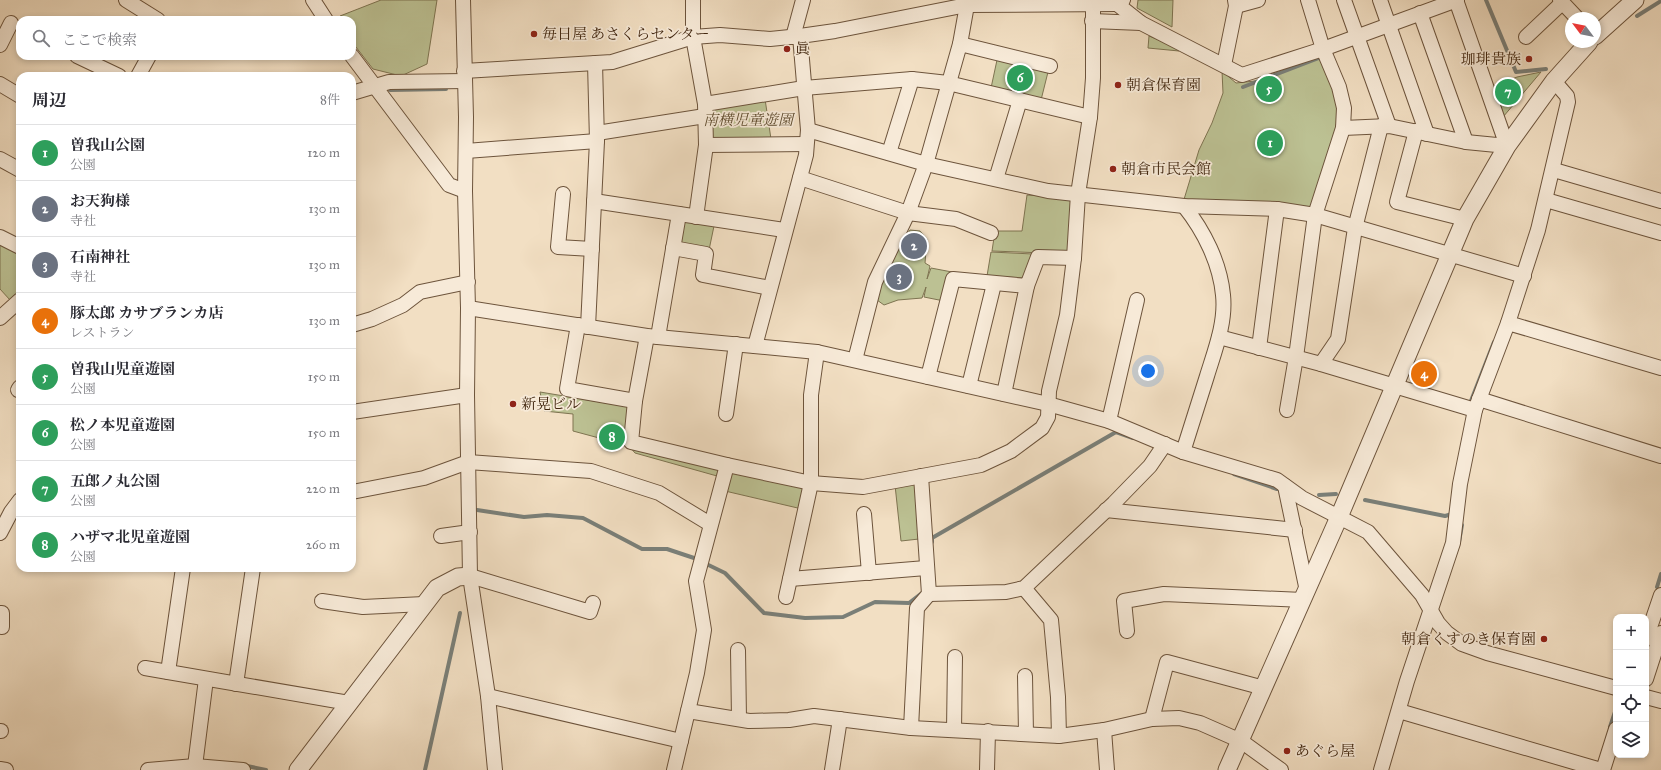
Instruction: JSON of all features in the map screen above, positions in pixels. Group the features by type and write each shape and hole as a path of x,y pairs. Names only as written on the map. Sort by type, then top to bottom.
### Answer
{"street":[{"path":"126,0 152,16"},
{"path":"313,0 323,16"},
{"path":"463,0 466,151 465,191 468,282 467,395 470,576 488,696 495,770"},
{"path":"693,0 693,37 705,110 706,145 696,216"},
{"path":"755,346 784,230 800,178 807,137 804,88 797,37 803,0"},
{"path":"1224,65 1235,3 1258,0"},
{"path":"1288,410 1315,215 1343,128 1344,108 1339,87 1325,53 1308,0"},
{"path":"1321,364 1338,340 1354,228 1385,126 1359,40 1344,0"},
{"path":"1380,0 1391,29 1421,133 1397,202 1465,220"},
{"path":"1601,31 1635,0"},
{"path":"1526,37 1561,1 1571,12"},
{"path":"356,92 389,82 612,62 693,37 720,35 770,39 797,37 986,2 1120,2 1141,23 1242,75 1325,53 1457,3 1507,146"},
{"path":"679,214 674,248 653,336 634,402 631,442 811,483 863,486 981,465 1012,451 1042,428 1048,417 1049,391 1066,315 1074,258 1078,194 1090,117 1093,67 1092,21 1097,2"},
{"path":"855,360 875,282 908,213 926,164 960,44 967,5"},
{"path":"1421,17 1466,142"},
{"path":"1092,21 1141,23"},
{"path":"0,45 10,22"},
{"path":"960,44 1050,66"},
{"path":"1227,770 1339,517 1465,220 1507,146 1554,81 1584,48"},
{"path":"85,60 111,72"},
{"path":"140,72 147,60"},
{"path":"355,60 449,185 465,191"},
{"path":"594,63 597,137 592,249 583,326 567,389 634,402"},
{"path":"466,151 597,137 705,110 804,88 912,79 948,83 1090,117"},
{"path":"889,153 912,79"},
{"path":"1381,770 1399,711 1406,681 1455,536 1460,484 1472,405 1508,323 1518,275 1546,200 1554,170 1568,102 1567,96 1554,81"},
{"path":"0,84 16,94"},
{"path":"996,180 1020,100"},
{"path":"1343,128 1385,126 1466,142 1507,146"},
{"path":"706,145 807,137 889,153 926,164 1048,191 1184,206 1277,209 1315,215 1354,228 1518,275"},
{"path":"0,159 16,168"},
{"path":"1554,170 1661,201"},
{"path":"800,178 908,213 956,219 991,233"},
{"path":"563,194 558,247 592,249"},
{"path":"1546,200 1661,233"},
{"path":"594,201 784,230"},
{"path":"1184,206 1195,220 1206,240 1219,276 1223,296 1219,337 1184,452"},
{"path":"1260,348 1277,209"},
{"path":"0,237 16,245"},
{"path":"674,248 706,254 703,276 770,288"},
{"path":"1004,394 1027,286 1038,257 1074,258"},
{"path":"928,377 953,279 1027,286"},
{"path":"356,325 403,305 420,292 468,282"},
{"path":"970,386 994,284"},
{"path":"1108,420 1136,300"},
{"path":"0,318 16,304"},
{"path":"468,308 653,336 818,352 1048,404 1108,420 1184,452 1277,480 1302,498 1368,532 1422,595 1443,628 1462,644 1487,653 1613,687"},
{"path":"1508,323 1661,368"},
{"path":"1219,337 1661,456"},
{"path":"726,414 736,344"},
{"path":"786,597 811,483 811,395 818,352"},
{"path":"356,411 467,395"},
{"path":"929,594 1006,592 1024,588 1150,466 1165,444"},
{"path":"356,491 424,478 468,462 591,471 659,493 710,524"},
{"path":"674,770 688,711 704,630 696,581 727,465"},
{"path":"911,728 917,608 929,594 926,568 921,476"},
{"path":"1285,486 1295,530 1305,595"},
{"path":"0,533 3,517 16,505"},
{"path":"1106,510 1295,530"},
{"path":"864,514 869,573"},
{"path":"441,536 470,532"},
{"path":"790,579 926,568"},
{"path":"168,672 183,572"},
{"path":"236,684 252,572"},
{"path":"298,770 437,588 458,577 470,576 590,612"},
{"path":"1024,588 1051,620 1058,697 1059,736"},
{"path":"1127,631 1124,601 1164,594 1305,595"},
{"path":"1649,630 1661,595"},
{"path":"322,601 363,607 424,604"},
{"path":"1649,670 1661,633"},
{"path":"738,650 739,719"},
{"path":"954,730 955,657"},
{"path":"1152,719 1167,662 1264,688"},
{"path":"145,668 349,703"},
{"path":"1025,676 1026,734"},
{"path":"195,766 206,679"},
{"path":"488,696 681,740"},
{"path":"1649,698 1661,701"},
{"path":"688,711 739,719 789,720 814,716 911,728 1059,736 1104,730 1152,719 1179,718 1200,723 1241,741 1281,770"},
{"path":"1399,711 1599,769 1613,736"},
{"path":"832,770 840,719"},
{"path":"1104,730 1107,770"},
{"path":"986,770 988,731"},
{"path":"148,770 195,766 242,770"},
{"path":"0,769 6,770"}],"green space":[{"path":"381,0 437,0 427,64 401,76 373,69 356,47 356,16 340,16"},
{"path":"1138,0 1173,0 1172,27 1137,8"},
{"path":"1149,36 1179,48 1179,51 1148,48"},
{"path":"1323,57 1344,108 1315,215 1182,206 1199,150 1212,123 1223,93 1222,71 1236,83 1255,81"},
{"path":"997,60 1048,72 1041,100 991,88"},
{"path":"1541,72 1503,117 1492,87 1517,77"},
{"name":"南横児童遊園","path":"765,99 771,139 710,140 708,106"},
{"path":"1027,195 1074,198 1071,254 992,251 995,231 1022,231"},
{"path":"685,220 714,226 709,250 680,244"},
{"path":"910,230 920,231 927,239 925,263 930,266 927,279 931,268 952,272 944,301 924,297 926,287 922,298 898,300 884,305 877,300 886,273 899,247"},
{"path":"0,242 16,252 16,296 10,300 0,289"},
{"path":"991,252 1033,254 1024,278 987,276"},
{"path":"540,392 630,407 629,443 719,467 717,476 635,453 629,446 573,431 573,414 544,411"},
{"path":"731,468 807,486 802,509 725,491"},
{"path":"916,481 919,539 901,541 895,485"}],"waterway":[{"path":"1486,0 1516,72 1546,69"},
{"path":"1637,16 1661,1"},
{"path":"1243,87 1324,56"},
{"path":"390,90 446,89"},
{"path":"1469,406 1494,342"},
{"path":"932,542 932,538 1116,432 1133,438"},
{"path":"1234,474 1277,489"},
{"path":"1319,495 1336,494"},
{"path":"1365,500 1445,516 1452,514"},
{"path":"477,510 524,517 547,515 583,518 642,549 667,549 694,558 725,573 764,613 805,618 843,617 875,602 909,603 922,593"},
{"path":"1459,542 1462,525"},
{"path":"1657,587 1661,574"},
{"path":"425,770 460,613"},
{"path":"1610,727 1613,718"},
{"path":"247,766 266,770"}],"place":[{"name":"毎日屋 あさくらセンター","path":"534,34"},
{"name":"眞","path":"787,49"},
{"name":"珈琲貴族","path":"1529,59"},
{"name":"松ノ本児童遊園","path":"1020,78"},
{"name":"朝倉保育園","path":"1118,85"},
{"name":"曽我山児童遊園","path":"1269,89"},
{"name":"五郎ノ丸公園","path":"1508,92"},
{"name":"曽我山公園","path":"1270,143"},
{"name":"朝倉市民会館","path":"1113,169"},
{"name":"お天狗様","path":"914,246"},
{"name":"石南神社","path":"899,277"},
{"name":"豚太郎 カサブランカ店","path":"1424,374"},
{"name":"新晃ビル","path":"513,404"},
{"name":"ハザマ北児童遊園","path":"612,437"},
{"name":"朝倉くすのき保育園","path":"1544,639"},
{"name":"あぐら屋","path":"1287,751"}]}
